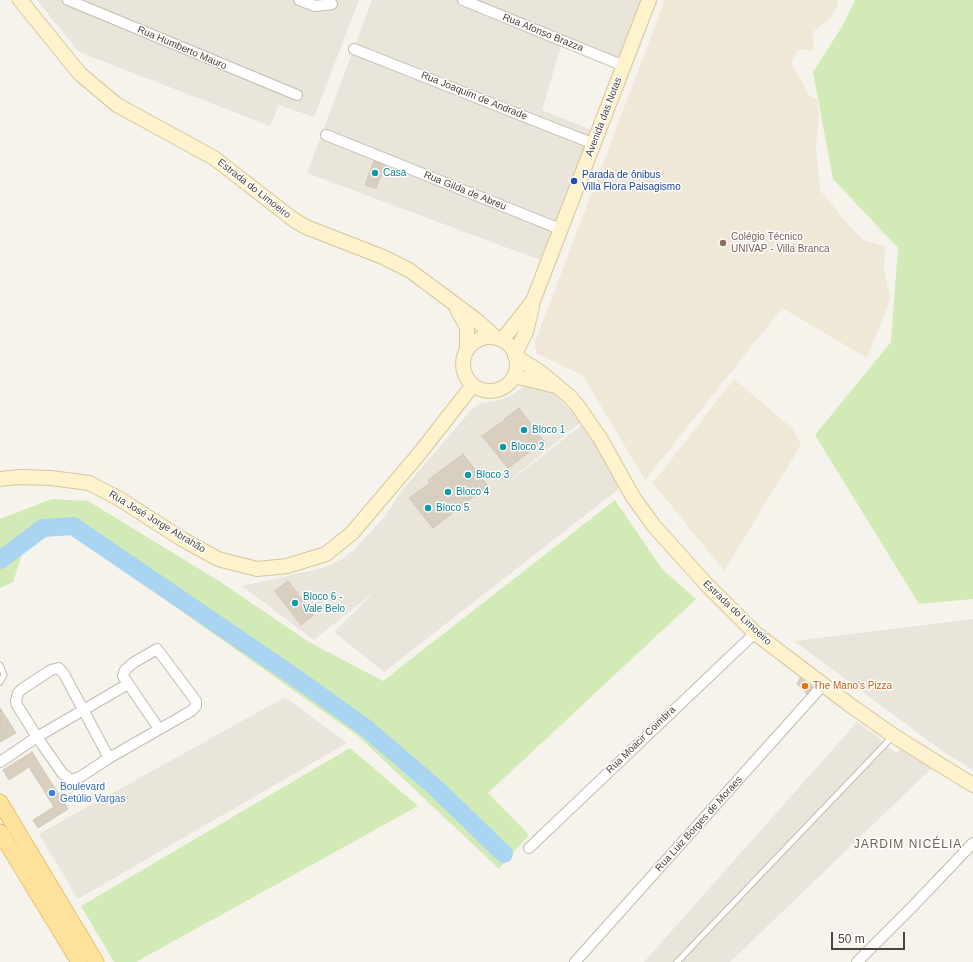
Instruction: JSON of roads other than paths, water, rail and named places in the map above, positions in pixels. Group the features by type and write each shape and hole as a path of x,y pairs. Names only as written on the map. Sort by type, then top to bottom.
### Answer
{"main road":[{"name":"Estrada do Limoeiro","path":"20,0 80,74 117,105 220,162 294,220 306,227 395,263 420,278 499,339"},
{"name":"Avenida das Notas","path":"514,376 516,363 515,355 530,319 533,300 649,0"},
{"name":"Avenida das Notas","path":"499,339 533,300"},
{"name":"Estrada do Limoeiro","path":"454,305 462,316 467,327 467,349"},
{"path":"514,376 509,382 496,390 480,389 473,385 465,375 463,362 467,349 479,339 499,339 510,346 515,355"},
{"name":"Estrada do Limoeiro","path":"515,355 540,372 570,396 591,423 630,491 654,526 707,585 755,633 823,685 894,736 973,784"},
{"name":"Estrada do Limoeiro","path":"514,376 556,386"},
{"name":"Rua José Jorge Abrahão","path":"0,479 20,477 51,478 89,483 118,498 182,540 218,559 257,569 287,566 326,554 352,533 419,454 473,385"},
{"path":"0,802 96,962"},
{"path":"0,832 79,962"}],"street":[{"name":"Rua Humberto Mauro","path":"68,0 297,95"},
{"path":"299,0 315,6 332,4"},
{"name":"Rua Afonso Brazza","path":"463,0 624,66"},
{"name":"Rua Joaquim de Andrade","path":"354,48 594,144"},
{"name":"Rua Gilda de Abreu","path":"326,134 560,229"},
{"name":"Rua Moacir Coimbra","path":"529,848 755,633"},
{"path":"109,758 64,674 59,668 51,670 22,689 16,701 37,737 62,774 71,780 80,777 109,758 191,711 196,706 196,701 157,649 125,670 123,676 159,729"},
{"path":"0,762 37,737 128,684"},
{"name":"Rua Luiz Borges de Moraes","path":"576,962 823,685"},
{"path":"857,962 973,843"}],"lane":[{"path":"0,665 4,675 0,682"},
{"path":"677,962 894,736"}],"waterway":[{"path":"0,560 43,528 73,526 299,680 366,728 437,789 504,854"}],"place":[{"name":"Casa","path":"375,173"},
{"name":"Parada de ônibus Villa Flora Paisagismo","path":"574,181"},
{"name":"Colégio Técnico UNIVAP - Villa Branca","path":"723,243"},
{"name":"Bloco 1","path":"524,430"},
{"name":"Bloco 2","path":"503,447"},
{"name":"Bloco 3","path":"468,475"},
{"name":"Bloco 4","path":"448,492"},
{"name":"Bloco 5","path":"428,508"},
{"name":"Bloco 6 - Vale Belo","path":"295,603"},
{"name":"The Mano's Pizza","path":"805,686"},
{"name":"Boulevard Getúlio Vargas","path":"52,793"}],"district":[{"name":"JARDIM NICÉLIA","path":"908,845"}]}
